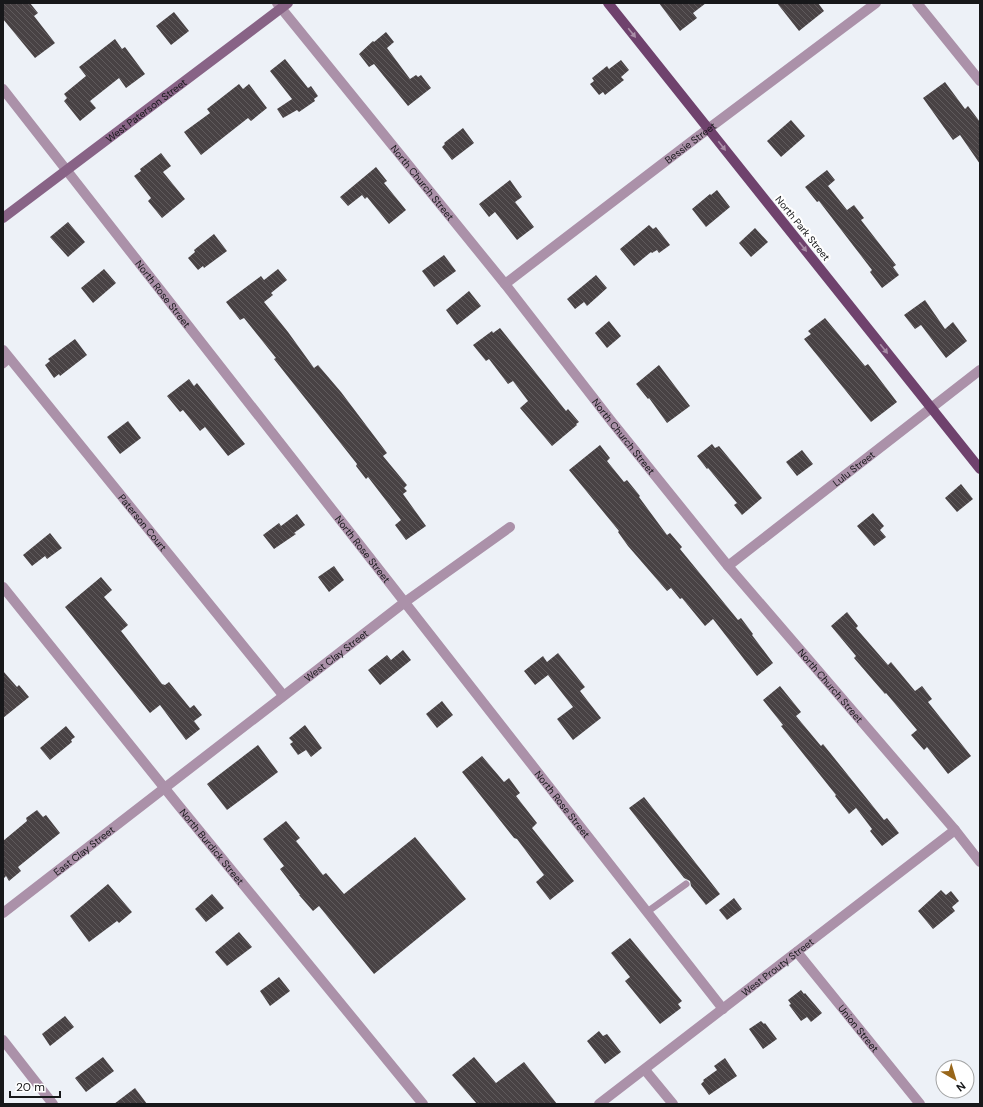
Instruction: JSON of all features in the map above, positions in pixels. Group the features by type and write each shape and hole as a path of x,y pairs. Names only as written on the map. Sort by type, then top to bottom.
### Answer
{"main road":[{"name":"North Park Street","path":"608,3 980,469"}],"street":[{"name":"Bessie Street","path":"505,284 876,3"},
{"path":"917,3 980,81"},
{"name":"West Paterson Street","path":"3,218 282,5"},
{"name":"North Church Street","path":"282,5 505,284 616,428 728,566 955,830 980,862"},
{"name":"North Rose Street","path":"3,89 723,1009"},
{"name":"Paterson Court","path":"3,350 6,362 283,695"},
{"name":"Lulu Street","path":"728,566 980,370"},
{"name":"West Clay Street","path":"164,788 405,602 510,527"},
{"name":"North Burdick Street","path":"3,587 164,788 422,1104"},
{"name":"East Clay Street","path":"3,913 164,788"},
{"name":"West Prouty Street","path":"599,1104 955,830"},
{"name":"Union Street","path":"797,952 920,1104"},
{"path":"3,1040 53,1104"},
{"path":"645,1070 673,1104"}],"lane":[{"path":"647,912 686,884"}],"building":[{"path":"3,3 30,3 38,13 34,16 55,43 35,58 3,19"},
{"path":"659,3 706,3 693,13 697,18 680,31"},
{"path":"777,3 818,3 824,11 799,31"},
{"path":"174,12 189,31 171,45 156,26"},
{"path":"386,32 394,42 387,48 410,79 416,75 418,77 421,75 431,88 408,106 374,64 369,67 359,54 373,41 374,42"},
{"path":"115,39 122,49 125,47 145,74 126,88 119,78 90,101 96,108 80,121 64,101 67,98 64,94 86,76 79,67"},
{"path":"285,59 308,88 311,86 318,96 314,99 315,101 299,112 297,110 283,118 277,109 292,99 270,71"},
{"path":"621,60 629,70 621,77 624,80 605,95 603,92 599,95 590,84 594,81 592,78 607,66 609,69"},
{"path":"945,82 965,109 968,106 980,122 980,164 960,135 953,140 923,98"},
{"path":"239,84 243,89 249,84 267,108 251,121 248,118 201,155 184,132 210,113 207,109"},
{"path":"791,120 805,136 781,157 767,141"},
{"path":"463,128 474,143 452,160 442,147 445,144 444,143"},
{"path":"161,153 171,166 163,172 185,199 162,218 148,201 151,198 134,176 141,171 140,169"},
{"path":"376,167 387,181 384,183 406,210 389,224 367,197 365,199 362,195 348,206 340,197"},
{"path":"827,170 835,180 828,186 847,210 854,205 864,218 861,220 896,265 893,267 899,275 882,288 870,272 872,270 819,201 817,202 805,187"},
{"path":"510,180 522,197 515,202 534,227 517,240 495,212 489,217 479,204"},
{"path":"717,190 730,207 706,227 692,209"},
{"path":"68,222 85,242 68,257 50,237"},
{"path":"649,225 653,229 656,227 670,245 659,253 657,250 652,253 651,252 634,266 620,249"},
{"path":"755,228 768,242 751,257 739,243"},
{"path":"214,234 227,251 204,268 203,266 198,270 188,258 195,252 194,250"},
{"path":"444,255 456,271 434,287 422,271"},
{"path":"104,269 116,283 93,303 81,288"},
{"path":"278,269 287,280 271,293 273,295 264,302 314,368 318,365 341,392 387,453 383,456 407,485 404,488 407,491 403,494 426,526 406,540 395,525 401,520 368,477 366,479 356,466 357,464 274,359 276,358 244,318 240,320 226,302 261,276 264,280"},
{"path":"596,275 607,288 587,306 584,302 575,309 567,299"},
{"path":"469,291 481,306 457,325 446,310"},
{"path":"925,300 945,329 953,322 967,341 946,358 921,325 915,329 904,315"},
{"path":"825,318 865,366 868,364 897,402 871,422 804,339 811,334 808,331"},
{"path":"609,321 621,336 607,348 595,333"},
{"path":"500,328 566,411 568,409 579,422 552,446 520,408 528,401 513,381 508,384 489,359 486,361 473,345 492,331 493,333"},
{"path":"75,339 87,355 60,376 59,374 54,378 45,365 50,361 48,359"},
{"path":"659,365 690,406 667,423 649,398 648,399 636,384"},
{"path":"189,379 194,386 197,383 245,444 228,456 205,427 200,431 183,410 180,412 167,396"},
{"path":"128,421 141,438 120,454 107,437"},
{"path":"712,444 715,448 719,446 762,498 742,515 734,505 737,503 697,456"},
{"path":"600,445 610,458 607,461 624,482 627,480 667,535 670,533 682,547 680,549 738,620 741,618 773,663 757,676 713,619 705,626 682,598 680,599 671,588 667,591 628,546 618,532 619,531 569,470"},
{"path":"802,450 813,464 797,476 786,462"},
{"path":"961,484 973,499 957,512 945,498"},
{"path":"873,513 884,526 880,530 886,537 874,546 857,526"},
{"path":"297,514 305,525 294,533 296,534 274,549 263,535 279,523 281,526"},
{"path":"50,533 62,548 47,559 45,556 32,566 23,555"},
{"path":"334,566 344,580 329,592 318,577"},
{"path":"101,577 112,590 104,597 128,625 121,631 162,684 165,685 169,682 190,708 194,705 202,715 194,721 200,729 186,740 160,705 150,713 65,607"},
{"path":"847,612 858,626 856,628 888,665 891,662 915,691 922,686 932,699 928,702 971,756 948,774 927,747 924,750 911,735 917,730 854,658 856,656 831,626"},
{"path":"403,650 411,660 380,685 368,670 387,655 391,660"},
{"path":"558,653 585,687 580,691 601,718 573,740 557,719 573,707 548,675 535,685 524,671 543,656 547,662"},
{"path":"3,671 17,687 19,685 29,697 3,718"},
{"path":"780,686 801,712 796,716 821,746 823,744 884,820 887,818 899,833 882,846 870,831 872,829 856,808 849,814 835,796 836,795 781,726 783,725 763,700"},
{"path":"442,701 453,715 437,728 426,714"},
{"path":"305,725 322,748 311,757 306,750 298,755 290,744 293,742 289,738"},
{"path":"66,726 75,737 71,740 72,742 50,760 40,748"},
{"path":"258,745 278,772 227,810 207,784"},
{"path":"482,756 504,782 509,778 520,793 516,796 537,823 532,828 574,881 550,900 536,882 544,875 517,839 514,838 462,772"},
{"path":"644,797 720,894 706,905 691,886 690,881 684,878 629,808"},
{"path":"37,810 43,817 46,815 60,833 18,867 21,871 9,881 6,876 3,879 3,841 27,821 26,818"},
{"path":"286,821 300,838 296,841 323,875 326,873 344,894 415,837 466,899 374,974 319,906 313,911 280,869 284,866 263,839"},
{"path":"108,884 132,912 119,923 117,921 89,942 70,916"},
{"path":"941,890 946,895 951,891 959,901 952,907 955,911 933,929 918,911"},
{"path":"212,894 224,908 206,922 195,909"},
{"path":"734,898 742,909 727,920 719,910"},
{"path":"239,932 252,947 227,966 215,952"},
{"path":"630,938 682,1001 678,1004 681,1008 660,1024 625,981 630,977 611,953"},
{"path":"279,977 290,991 270,1006 260,991"},
{"path":"801,990 822,1013 811,1022 807,1017 801,1021 789,1005 791,1004 788,1000"},
{"path":"65,1016 74,1027 50,1046 42,1034"},
{"path":"761,1021 764,1024 765,1023 777,1039 763,1049 749,1029"},
{"path":"599,1031 603,1036 607,1034 621,1052 605,1064 587,1041"},
{"path":"103,1057 114,1071 86,1092 75,1078"},
{"path":"474,1057 496,1083 524,1062 557,1104 477,1104 452,1075"},
{"path":"725,1058 737,1076 709,1095 701,1084 704,1081 703,1080 717,1070 714,1066"},
{"path":"135,1088 147,1104 114,1104"}]}
